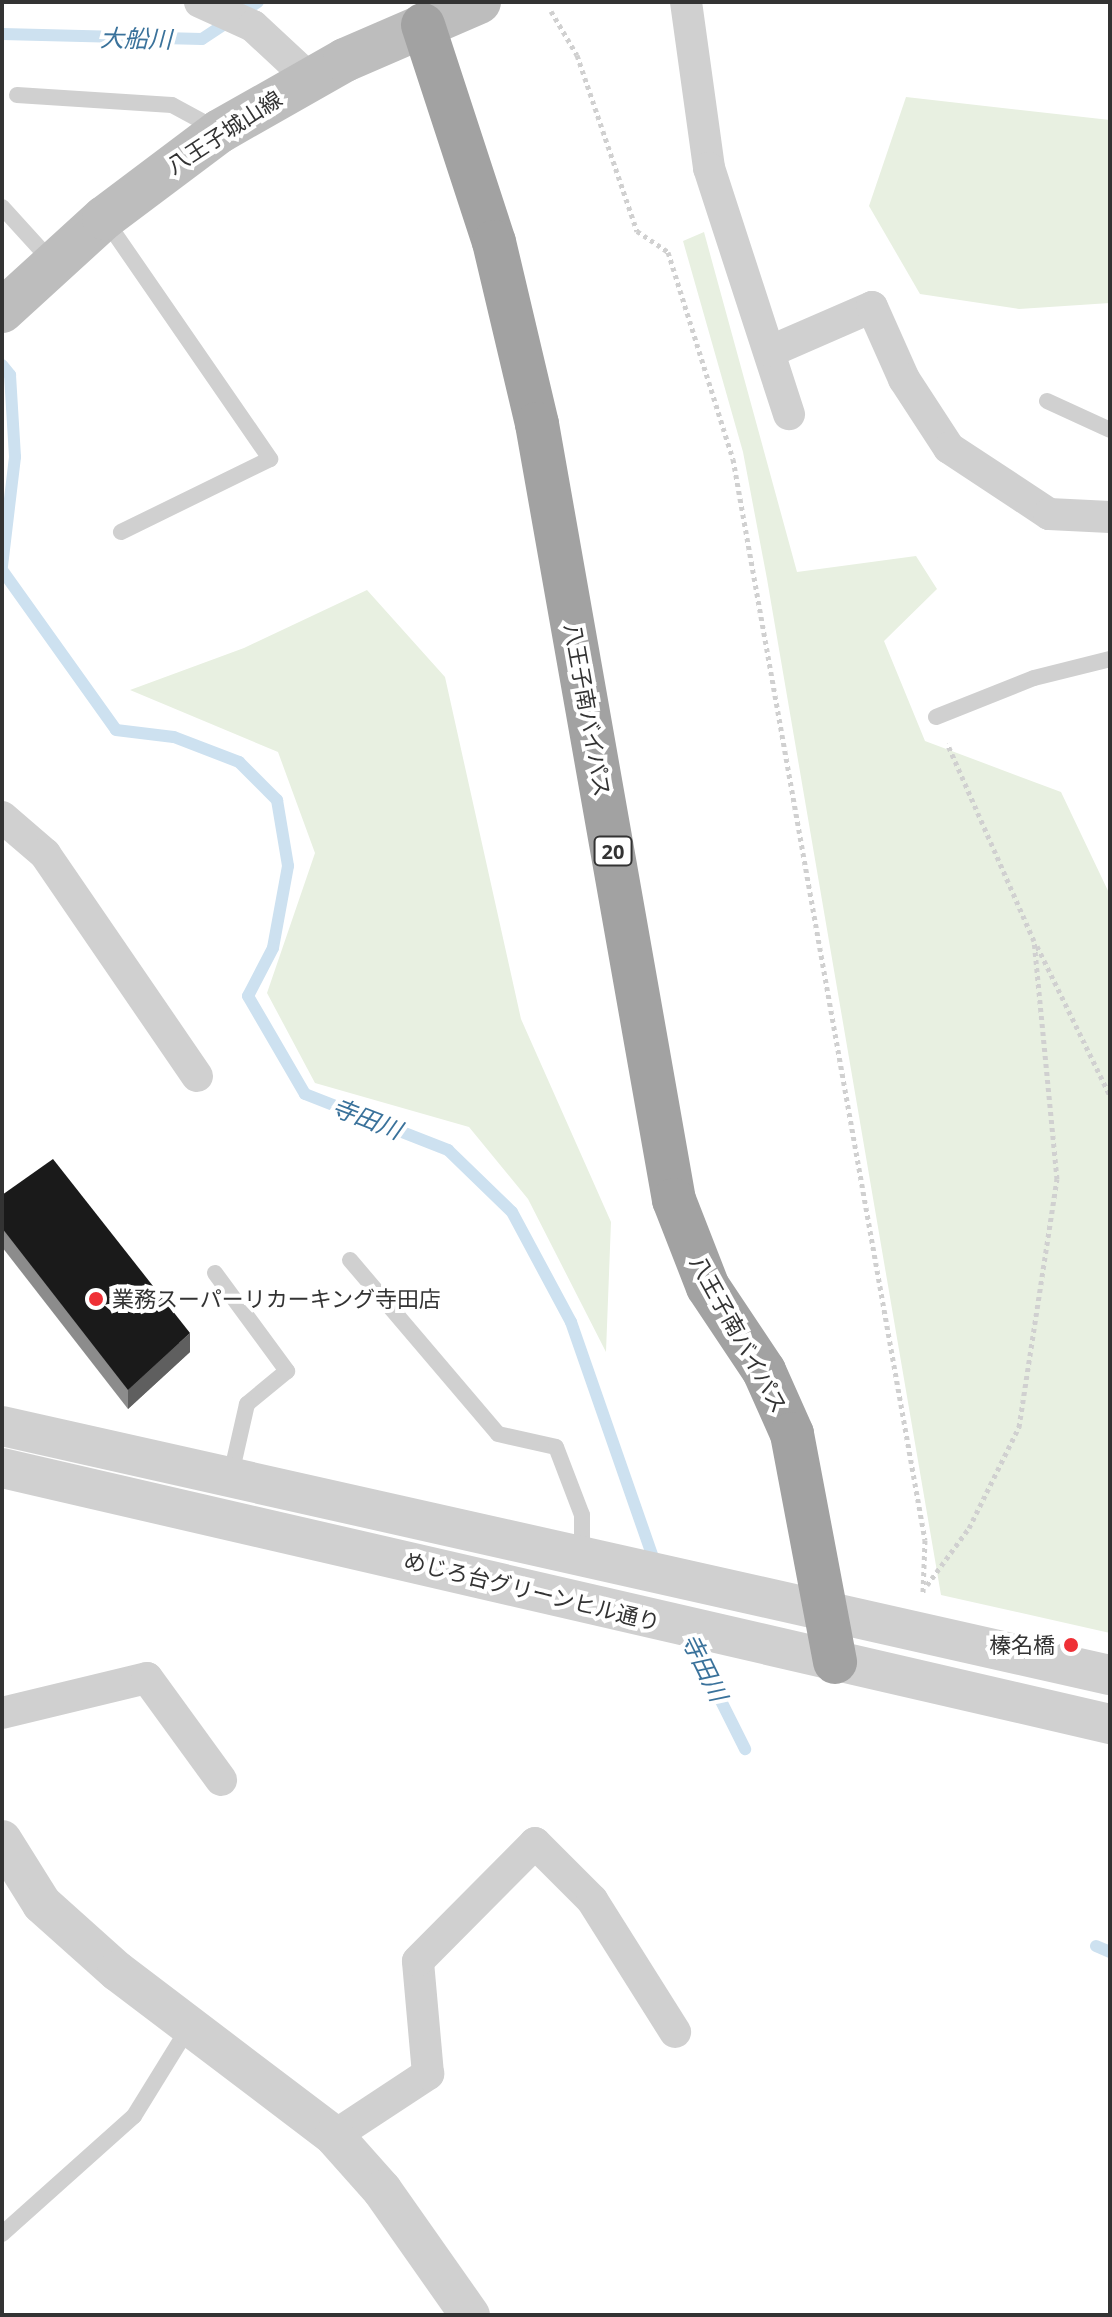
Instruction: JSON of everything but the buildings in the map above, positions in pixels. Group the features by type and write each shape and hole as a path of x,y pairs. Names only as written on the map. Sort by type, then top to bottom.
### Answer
{"highway":[{"name":"八王子南バイパス","path":"418,14 494,242 537,424 674,1200 708,1287 780,1401 802,1469 835,1662"}],"main road":[{"name":"八王子城山線","path":"2,311 104,218 220,131 418,14 479,2"}],"street":[{"path":"686,2 709,168 789,414"},
{"path":"227,12 309,78"},
{"path":"771,351 872,307 904,379 949,448 1049,514 1110,517"},
{"path":"2,817 45,854 197,1076"},
{"name":"めじろ台グリーンヒル通り","path":"2,1426 599,1555 1110,1675"},
{"name":"めじろ台グリーンヒル通り","path":"2,1468 222,1515 645,1619 1110,1724"},
{"path":"2,1713 147,1678 221,1780"},
{"path":"2,1840 42,1904 189,2026 334,2136 382,2190 470,2315"},
{"path":"334,2136 428,2074 418,1961 535,1843 592,1900 675,2032"}],"lane":[{"path":"17,95 172,105 220,131"},
{"path":"2,207 54,263"},
{"path":"104,218 270,459 121,532"},
{"path":"1047,401 1110,430"},
{"path":"936,717 1034,678 1110,659"},
{"path":"350,1260 498,1434 556,1447 599,1555"},
{"path":"215,1273 287,1371 247,1404 222,1515"},
{"path":"2,2234 134,2116 189,2026"}],"path":[{"path":"551,11 577,55 637,231 668,252 733,459 898,1375 927,1586"},
{"path":"936,717 1034,941 1110,1096"},
{"path":"919,1598 969,1528 1019,1427 1057,1179 1034,941"}],"green space":[{"path":"906,97 1110,120 1110,303 1019,309 920,294 869,206"},
{"path":"704,232 797,572 916,556 937,589 884,641 925,741 1061,792 1110,895 1110,1633 941,1595 743,452 683,241"},
{"path":"367,590 445,677 521,1019 611,1222 606,1352 528,1199 469,1127 315,1083 267,993 315,853 278,752 130,690 244,648"}],"waterway":[{"name":"大船川","path":"2,34 202,39 258,2"},
{"name":"寺田川","path":"2,365 10,375 15,457 2,566"},
{"name":"寺田川","path":"2,570 116,730 174,737 239,762 277,800 288,866 273,948 248,996 305,1094 448,1150 512,1212 571,1322 656,1566"},
{"name":"寺田川","path":"687,1633 745,1749"},
{"name":"寺田川","path":"1096,1946 1110,1952"}],"place":[{"name":"業務スーパーリカーキング寺田店","path":"96,1299"},
{"name":"榛名橋","path":"1071,1645"}]}
